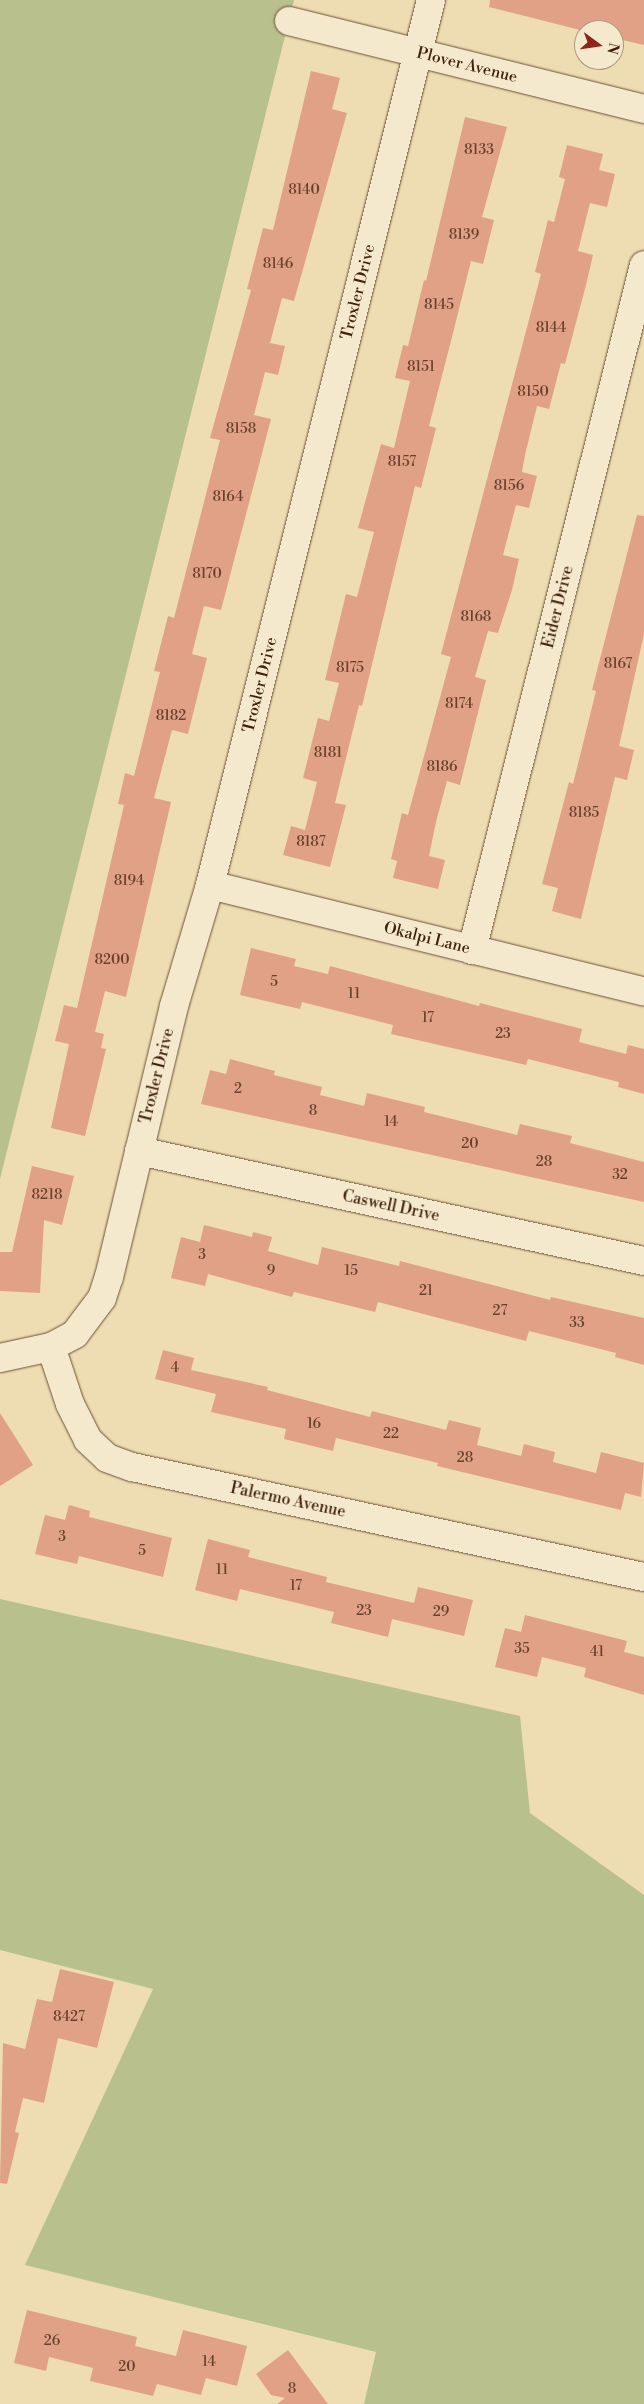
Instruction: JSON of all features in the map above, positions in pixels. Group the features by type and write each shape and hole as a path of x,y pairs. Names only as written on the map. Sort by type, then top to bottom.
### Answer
{"street":[{"name":"Troxler Drive","path":"51,1347 75,1334 102,1298 174,1006 210,885 431,0"},
{"name":"Plover Avenue","path":"289,21 644,108"},
{"name":"Eider Drive","path":"472,950 644,265"},
{"name":"Okalpi Lane","path":"210,885 644,992"},
{"name":"Caswell Drive","path":"139,1151 644,1261"},
{"path":"0,1358 51,1347"},
{"name":"Palermo Avenue","path":"51,1347 70,1404 88,1440 107,1458 132,1467 644,1577"}],"green space":[{"path":"0,0 294,0 0,1179"},
{"path":"0,1599 520,1716 530,1813 644,1895 644,2404 364,2404 376,2352 25,2265 153,1989 0,1950"}],"building":[{"path":"490,0 644,0 644,45 624,40 624,20 574,20 574,28 489,7"},
{"path":"311,71 340,78 332,109 347,113 294,301 282,298 270,343 285,346 278,375 265,372 254,415 271,419 221,610 204,606 192,654 207,658 188,734 172,730 154,798 171,802 126,997 105,991 95,1032 104,1034 101,1048 106,1049 85,1136 51,1128 69,1044 55,1041 64,1005 77,1008 124,805 118,804 125,773 134,776 160,672 154,671 168,616 174,618 220,440 210,438 251,290 247,289 263,228 273,230"},
{"path":"465,117 507,127 482,217 494,220 483,264 471,261 429,426 436,428 421,488 415,486 362,706 359,705 335,803 346,805 330,867 283,855 291,826 305,830 317,782 303,778 318,718 329,721 339,683 325,680 346,594 357,597 374,532 358,528 381,444 394,448 410,381 395,378 403,345 408,346 424,280 426,281"},
{"path":"567,145 603,154 599,170 615,174 607,207 590,203 578,251 593,255 586,285 565,364 561,363 549,409 537,406 522,472 537,476 529,508 516,505 503,555 519,559 512,590 498,633 488,631 475,677 486,680 460,785 447,781 429,856 445,860 438,889 393,878 397,861 391,859 402,813 408,815 451,657 441,654 541,274 535,272 548,220 554,222 565,179 559,177"},
{"path":"637,515 644,516 644,634 619,746 634,750 627,780 615,777 581,919 552,911 558,888 542,884 569,782 573,784 596,691 592,690"},
{"path":"251,948 296,959 294,966 328,974 330,966 479,1006 480,1003 582,1029 579,1042 626,1054 628,1045 644,1049 644,1094 618,1087 619,1082 528,1059 526,1065 391,1034 393,1025 302,1002 300,1009 240,995"},
{"path":"230,1059 275,1071 274,1075 322,1087 320,1095 364,1106 367,1093 425,1107 424,1112 517,1135 520,1124 572,1136 570,1143 644,1162 644,1202 201,1104 210,1070 226,1074"},
{"path":"32,1166 74,1176 62,1225 44,1220 40,1293 0,1291 0,1252 12,1252"},
{"path":"204,1225 252,1237 253,1232 272,1237 268,1251 318,1265 322,1247 399,1266 400,1261 550,1300 551,1297 644,1318 644,1365 615,1357 616,1353 529,1331 526,1341 378,1302 375,1312 294,1292 292,1297 208,1274 205,1286 171,1278 181,1237 200,1242"},
{"path":"163,1350 194,1358 191,1370 268,1387 267,1390 370,1417 372,1411 446,1430 449,1420 481,1428 477,1445 521,1456 524,1444 555,1452 553,1462 596,1473 601,1452 644,1463 641,1497 625,1493 621,1510 437,1466 438,1463 336,1438 333,1451 284,1439 286,1429 211,1412 216,1394 155,1379"},
{"path":"0,1413 33,1465 0,1486"},
{"path":"69,1505 90,1511 89,1517 172,1538 163,1577 79,1556 77,1564 35,1554 45,1515 65,1520"},
{"path":"208,1539 250,1550 248,1557 327,1577 326,1582 414,1603 418,1587 473,1600 464,1636 392,1619 388,1637 331,1623 334,1612 240,1589 237,1601 195,1590"},
{"path":"525,1615 627,1641 624,1652 644,1657 644,1695 584,1677 586,1668 542,1657 537,1677 495,1667 505,1628 521,1632"},
{"path":"60,1969 114,1982 97,2048 58,2038 44,2103 23,2098 15,2132 19,2133 7,2184 0,2183 3,2043 25,2049 37,1999 52,2002"},
{"path":"27,2310 137,2337 135,2346 176,2356 183,2330 247,2346 237,2386 206,2378 201,2395 157,2384 153,2396 90,2381 93,2368 49,2357 46,2371 14,2363"},
{"path":"288,2350 328,2404 277,2404 285,2398 271,2395 256,2374"}]}
